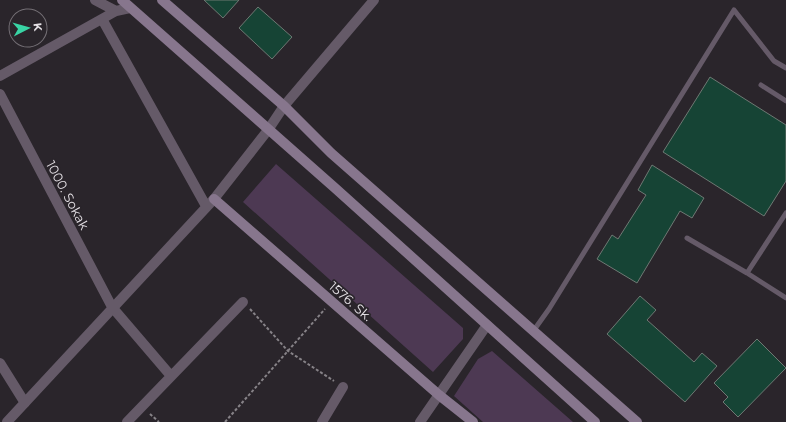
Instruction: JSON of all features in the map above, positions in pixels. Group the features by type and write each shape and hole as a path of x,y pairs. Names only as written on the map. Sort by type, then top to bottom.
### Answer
{"street":[{"path":"95,0 116,11"},
{"path":"122,0 595,422"},
{"path":"162,0 284,106 331,153 637,422"},
{"path":"7,422 210,202 268,130 284,106 374,0"},
{"path":"0,76 116,11 130,8"},
{"path":"102,19 210,202"},
{"name":"1000. Sokak","path":"0,94 112,308 171,376"},
{"name":"1576. Sk.","path":"210,202 331,301 439,395 473,422"},
{"path":"127,422 243,302"},
{"path":"420,422 487,325"},
{"path":"0,363 25,403"},
{"path":"322,422 343,387"}],"lane":[{"path":"534,330 549,309 734,10 774,61 786,68"},
{"path":"761,85 786,101"},
{"path":"747,273 786,213"},
{"path":"686,238 747,273 786,298"}],"path":[{"path":"225,422 331,301"},
{"path":"243,302 288,351 343,387"}],"shaded area":[{"path":"276,164 463,328 463,339 433,372 243,202"},
{"path":"492,351 573,422 483,422 454,396 478,359"}],"building":[{"path":"204,0 239,0 223,18"},
{"path":"258,7 292,37 272,59 239,28"},
{"path":"710,77 786,125 786,181 764,216 663,152"},
{"path":"652,165 704,198 692,218 680,211 637,283 597,259 612,235 618,239 646,195 638,190"},
{"path":"640,296 656,310 647,320 694,362 702,353 717,366 685,402 607,334"},
{"path":"757,339 786,368 738,417 723,402 728,397 714,383"}]}
